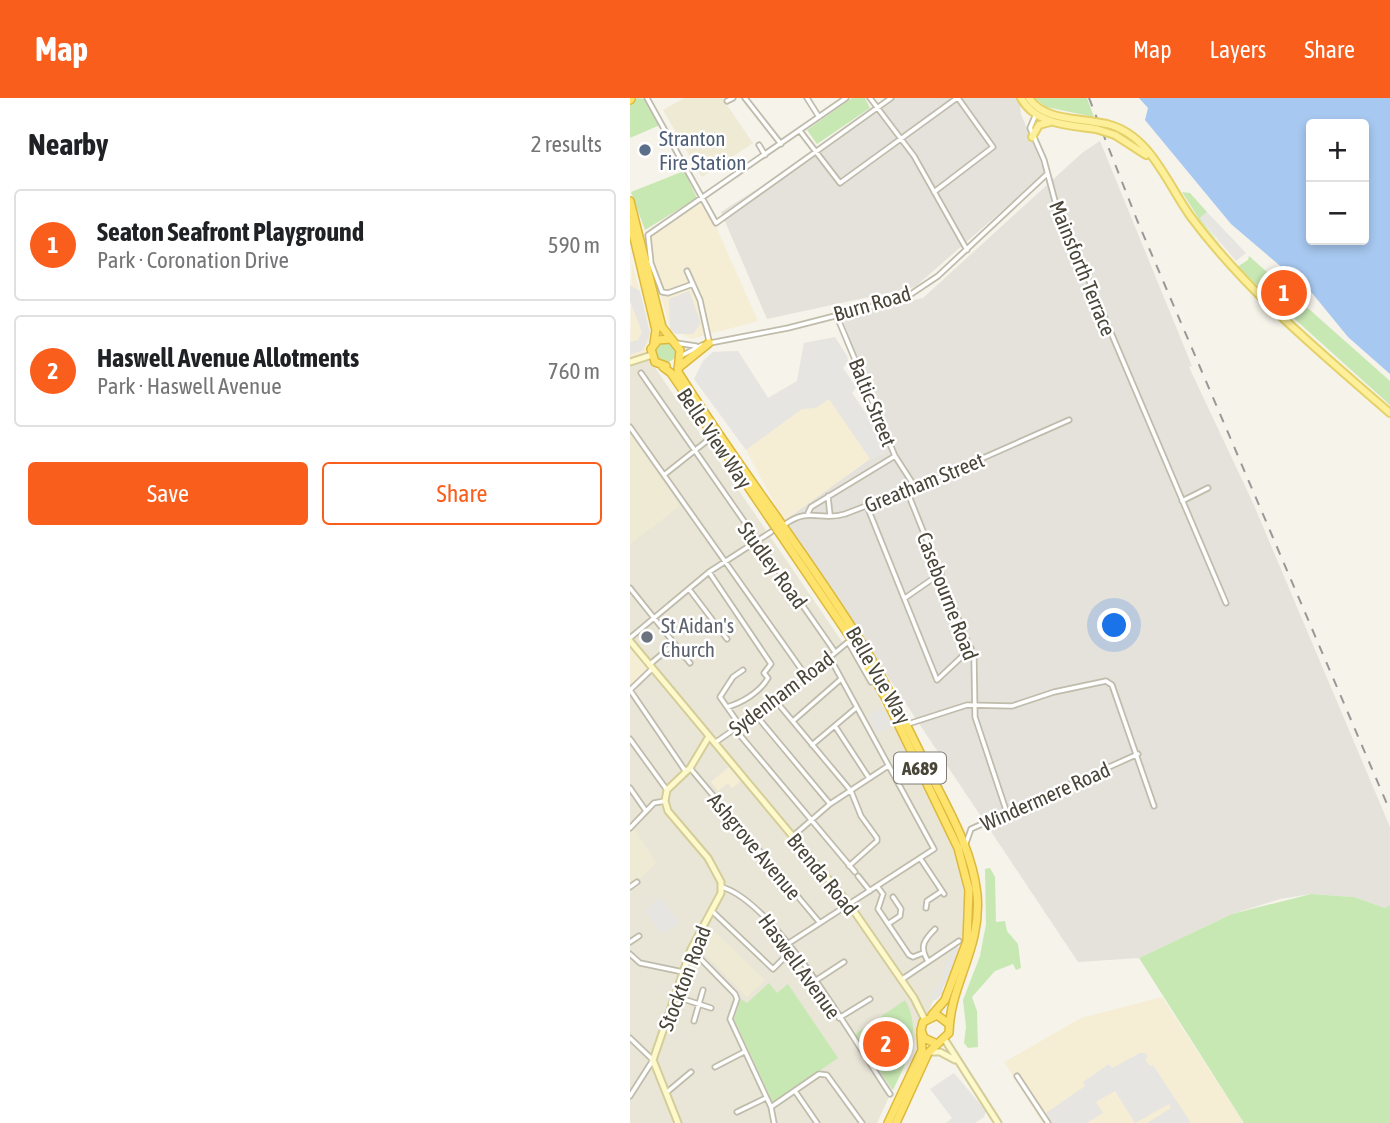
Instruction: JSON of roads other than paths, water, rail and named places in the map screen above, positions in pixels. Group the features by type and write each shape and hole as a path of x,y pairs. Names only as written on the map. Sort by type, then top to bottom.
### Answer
{"highway":[{"name":"A689","path":"630,201 662,327 673,341 679,362"},
{"path":"630,221 656,330 652,355"},
{"path":"654,342 673,341"},
{"path":"663,367 679,362 709,343"},
{"name":"A689","path":"652,355 663,367"},
{"name":"Belle Vue Way","path":"679,362 777,529"},
{"name":"Belle View Way","path":"663,367 671,373 765,512"},
{"name":"Belle Vue Way","path":"765,512 852,640 903,725 966,848 977,895 976,926 970,957 950,1008 949,1024"},
{"name":"Belle Vue Way","path":"903,725 958,848 969,890 969,926 962,962 944,1002 929,1018"},
{"path":"929,1018 942,1017 949,1024"},
{"name":"A689","path":"888,1123 922,1050 921,1034 929,1018"},
{"name":"A689","path":"941,1042 949,1024"},
{"path":"921,1034 928,1042 941,1042"},
{"path":"896,1123 929,1052 941,1042"}],"main road":[{"path":"1021,98 1037,112 1055,122"},
{"path":"1028,98 1037,112 1095,125 1137,147 1158,166"},
{"path":"1032,137 1040,125 1055,122 1107,124 1130,134 1158,166 1233,269 1390,413"},
{"path":"630,362 652,355"},
{"path":"630,639 708,737 688,770 667,790 665,801 668,811 708,858 722,887"},
{"name":"Brenda Road","path":"708,737 849,904 929,1018"},
{"name":"Stockton Road","path":"653,1060 691,949 722,887"},
{"path":"941,1042 958,1062 998,1123"},
{"path":"929,1052 942,1052 958,1062"},
{"path":"653,1060 678,1123"}],"street":[{"path":"647,98 716,222 891,98"},
{"path":"727,101 733,98"},
{"path":"745,98 781,144"},
{"path":"807,98 819,117"},
{"path":"693,284 668,293 662,292 651,263 648,235 846,98"},
{"path":"870,98 934,191 967,250"},
{"path":"800,131 840,183 958,98 993,148 934,191"},
{"name":"Mainsforth Terrace","path":"1037,112 1030,124 1032,137 1055,201 1226,603"},
{"path":"759,145 765,155"},
{"name":"Burn Road","path":"679,362 698,346 788,328 905,298 927,285 1047,174"},
{"path":"687,271 709,343"},
{"name":"Baltic Street","path":"836,314 895,456 915,488"},
{"name":"Burn Road","path":"673,341 698,346"},
{"name":"Studley Road","path":"640,373 835,652"},
{"name":"Greatham Street","path":"808,513 840,516 915,488 1069,420"},
{"path":"630,427 806,676"},
{"path":"664,475 708,440"},
{"path":"630,639 709,572 777,529 808,513 828,496 895,456"},
{"path":"1182,501 1209,488"},
{"name":"Casebourne Road","path":"907,491 971,648 976,666 975,717 1007,813"},
{"path":"828,496 830,516"},
{"path":"867,506 937,680 971,648"},
{"path":"709,572 771,664 764,673 768,680 743,702 727,707"},
{"path":"905,599 941,573"},
{"path":"630,588 690,663"},
{"path":"689,589 727,639"},
{"name":"Sydenham Road","path":"714,743 775,700 848,642 871,682"},
{"path":"630,690 674,644"},
{"path":"789,943 934,849 829,656"},
{"path":"739,724 720,697 733,677 743,670"},
{"path":"793,722 841,679"},
{"path":"903,725 974,704 1012,706 1054,692 1105,681 1112,685 1154,806"},
{"name":"Ashgrove Avenue","path":"630,690 688,770 820,923"},
{"path":"775,700 851,791 877,841 849,866"},
{"path":"812,745 857,708"},
{"path":"755,714 830,804"},
{"path":"835,726 869,778"},
{"path":"734,728 870,891"},
{"path":"630,740 667,790"},
{"name":"Windermere Road","path":"966,848 971,829 1138,754"},
{"path":"793,836 830,804 888,766"},
{"path":"630,788 646,811"},
{"path":"630,828 653,803 665,801"},
{"path":"920,858 943,893 927,901 926,908"},
{"path":"630,887 637,882"},
{"path":"877,886 883,894 878,909 888,924 911,957 923,952"},
{"name":"Haswell Avenue","path":"722,887 753,904 789,943 890,1094"},
{"path":"888,924 900,916 901,909 893,897"},
{"path":"712,911 773,969 783,959"},
{"path":"928,961 923,952 923,941 935,929"},
{"path":"630,943 639,936"},
{"path":"901,980 959,940"},
{"path":"691,949 735,994 737,999 730,1019 771,1108 774,1123"},
{"path":"630,954 640,963 683,972"},
{"path":"815,981 844,961"},
{"path":"694,1021 704,990"},
{"path":"674,996 710,1008"},
{"path":"839,1018 870,999"},
{"path":"630,1038 632,1045 653,1060 630,1096"},
{"path":"715,1067 744,1052"},
{"path":"666,1094 691,1072"},
{"path":"771,1108 820,1074 827,1075 862,1123"},
{"path":"1017,1076 1048,1123"},
{"path":"795,1091 817,1123"},
{"path":"737,1112 766,1098"}],"water":[{"path":"1139,98 1390,98 1390,374 1348,337 1312,293 1231,224 1145,120 1148,108"}],"railway":[{"path":"1089,98 1137,220 1390,811"}],"place":[{"name":"Stranton Fire Station","path":"645,150"},
{"name":"Seaton Seafront Playground","path":"1284,293"},
{"name":"St Aidan's Church","path":"647,637"},
{"name":"Haswell Avenue Allotments","path":"886,1044"}]}
